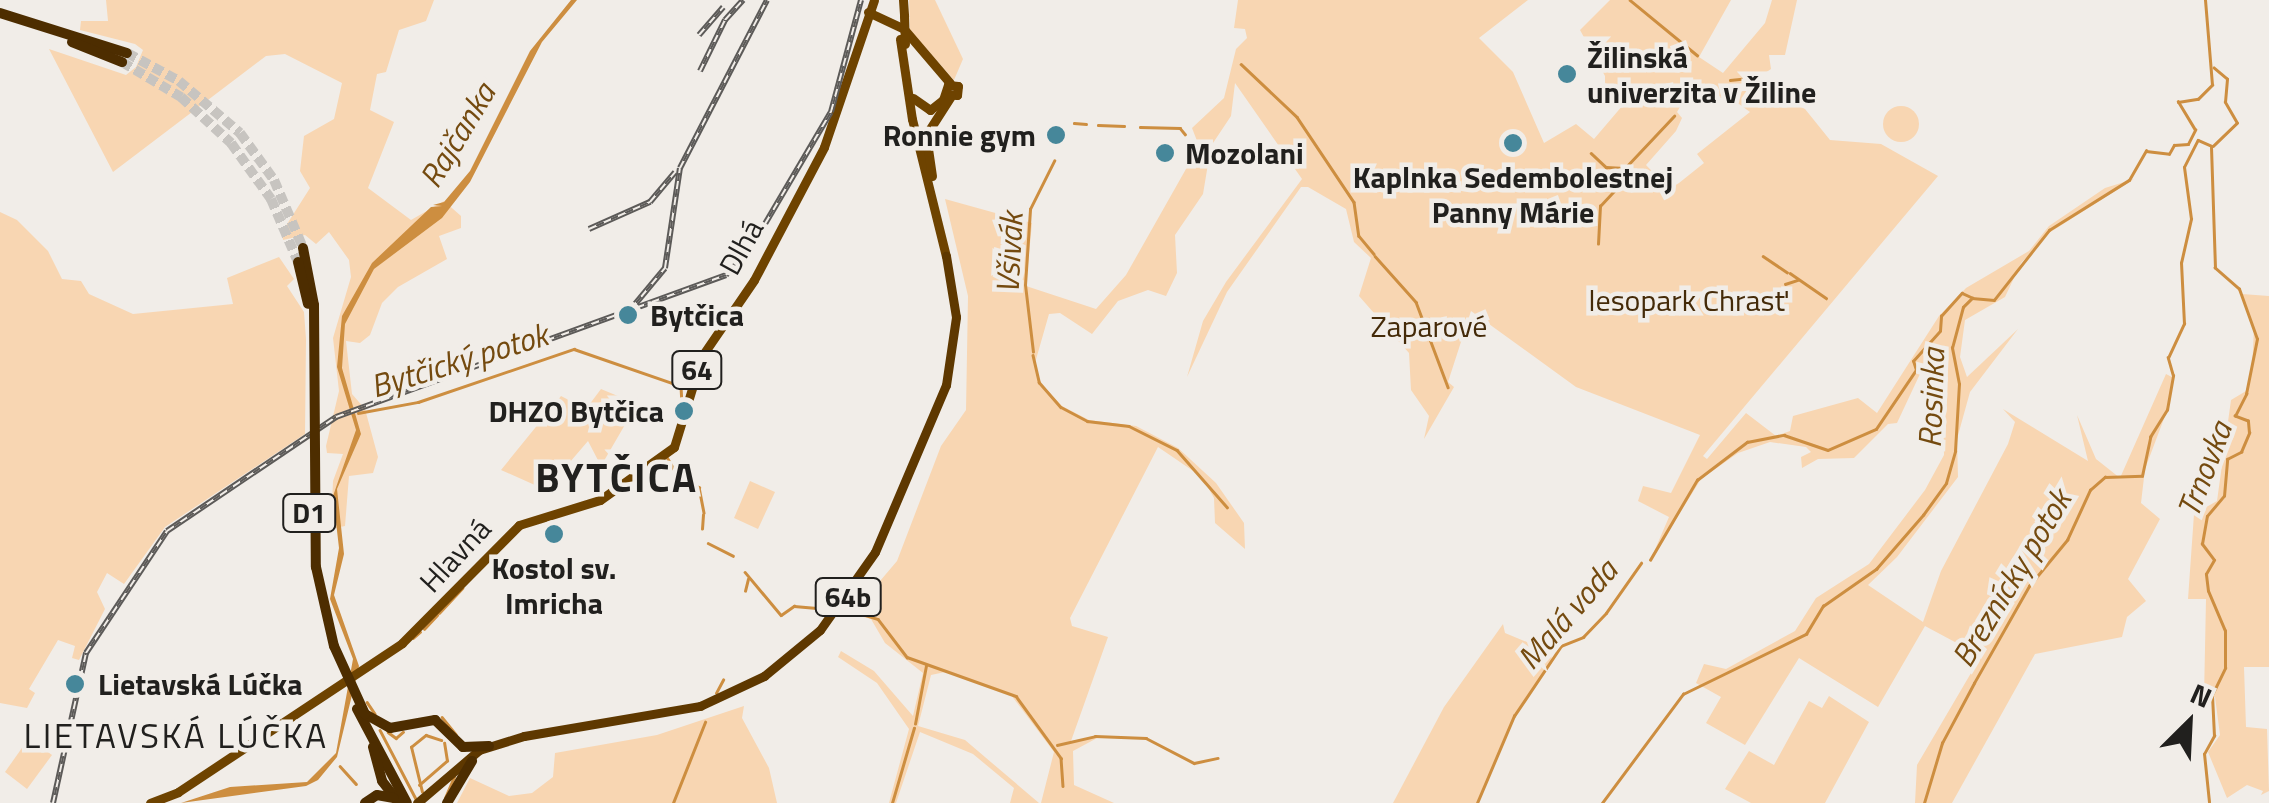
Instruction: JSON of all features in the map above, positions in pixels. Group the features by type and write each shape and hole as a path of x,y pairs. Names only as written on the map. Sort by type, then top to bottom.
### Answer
{"highway":[{"path":"0,16 124,58"},
{"name":"D1","path":"303,248 312,307 316,567 334,646 371,736 407,803"},
{"name":"64b","path":"423,799 489,746 712,702 774,669 829,621 875,552 946,385 956,316 948,256"},
{"name":"64b","path":"423,799 472,760 525,740 660,721 713,706 777,673 824,633 879,554 950,386 961,318 948,256"},
{"name":"D1","path":"298,262 312,307"},
{"path":"363,715 390,728 435,720 463,747 489,746"},
{"name":"D1","path":"363,715 423,799"},
{"path":"371,736 379,775 397,800"},
{"path":"447,803 472,760"},
{"path":"364,803 377,795 397,800"}],"main road":[{"path":"876,0 871,12 903,28 949,90"},
{"name":"64b","path":"900,5 912,98 948,256"},
{"name":"Dlhá","path":"600,500 680,438 700,363 814,170 871,12"},
{"name":"64b","path":"903,42 948,256"},
{"path":"938,71 939,104"},
{"path":"912,98 926,110 939,104 949,90"},
{"path":"934,188 926,135 949,90"},
{"name":"Hlavná","path":"150,803 178,792 422,628 519,525 600,500"}],"green space":[{"path":"106,0 434,0 426,21 399,30 386,72 377,74 370,110 394,122 368,188 411,220 444,201 461,216 461,228 439,236 447,259 398,287 382,303 370,335 360,343 346,341 352,394 365,409 378,457 373,473 349,476 345,526 331,529 333,481 343,454 327,453 326,446 339,391 333,338 351,277 349,260 329,232 316,244 305,235 283,240 282,232 310,188 300,171 304,136 334,119 342,83 285,54 266,56 113,172 49,49 126,75 136,67 143,50 135,44 80,30 81,21 108,21"},
{"path":"909,0 935,0 963,59 954,80 910,30"},
{"path":"1238,0 1528,0 1479,38 1513,72 1544,143 1576,124 1594,139 1623,105 1605,89 1605,76 1580,30 1610,0 1731,0 1699,57 1723,73 1765,23 1772,0 1797,0 1785,55 1769,55 1771,69 1756,79 1765,75 1761,80 1707,104 1690,90 1677,112 1682,118 1676,131 1646,165 1669,189 1679,183 1704,163 1697,154 1750,112 1739,104 1727,107 1725,99 1756,85 1805,109 1830,140 1881,144 1938,176 1703,456 1707,459 1746,413 1776,436 1790,431 1793,416 1858,398 1877,413 1939,316 1966,288 2029,251 2049,226 2105,188 2134,179 2049,233 2021,263 2005,297 1965,320 1960,357 1967,377 2018,329 1970,392 1957,439 1958,477 1897,557 1868,585 1923,622 1941,571 2008,444 2015,422 2003,409 2088,461 2077,415 2096,459 2120,478 2166,374 2172,377 2168,408 2145,469 2141,503 2160,519 2128,579 2146,601 2127,617 2122,637 2035,654 1952,803 1915,803 1917,765 1981,656 1925,626 1878,707 1799,658 1745,745 1706,723 1721,697 1696,683 1704,664 1726,669 1795,631 1816,598 1869,564 1925,490 1944,455 1942,346 1927,359 1897,423 1888,424 1854,458 1818,459 1802,468 1801,457 1811,452 1806,447 1770,442 1738,453 1701,479 1650,561 1669,517 1638,501 1643,486 1671,493 1700,435 1576,387 1471,311 1448,382 1454,387 1424,439 1429,416 1411,390 1409,353 1359,296 1371,258 1354,242 1346,209 1308,187 1301,187 1227,292 1187,377 1203,321 1226,282 1302,179 1235,83 1231,116 1211,146 1203,194 1175,235 1177,273 1166,296 1148,290 1118,301 1092,334 1060,313 1049,314 1035,363 1039,381 1062,406 1089,420 1136,426 1178,448 1216,483 1244,523 1245,549 1215,523 1214,498 1202,477 1158,447 1070,618 1072,626 1108,637 1071,741 1099,737 1073,751 1074,785 1114,803 1041,803 1054,752 1011,695 945,672 931,675 918,726 965,740 1039,803 1010,803 1014,788 973,754 920,732 896,803 889,803 909,729 877,683 838,657 841,651 874,671 913,716 923,673 885,643 871,619 852,614 897,561 941,446 966,410 968,296 945,199 1032,223 1026,286 1096,309 1126,275 1199,146 1192,128 1224,98 1236,49 1247,38 1245,29 1234,28"},
{"path":"1901,106 1914,111 1919,124 1914,137 1901,142 1888,137 1883,124 1888,111"},
{"path":"0,212 17,220 48,251 62,279 81,281 89,294 133,314 233,304 227,278 279,257 294,279 287,286 304,312 306,339 305,434 165,527 124,584 107,573 97,592 105,609 79,660 72,658 75,646 58,640 29,689 35,693 27,708 0,703"},
{"path":"2242,294 2269,296 2269,667 2244,667 2246,727 2267,729 2269,791 2261,795 2263,791 2247,785 2227,798 2208,752 2220,735 2215,697 2204,697 2206,599 2188,599 2194,514 2217,501 2231,400 2246,391 2252,372 2254,327"},
{"path":"601,389 637,404 601,466 588,441 546,490 501,470 561,396 586,409"},
{"path":"750,481 775,492 758,529 734,518"},
{"path":"1503,624 1505,633 1551,652 1552,663 1514,718 1477,803 1393,803 1444,707"},
{"path":"1829,696 1869,722 1825,803 1751,803 1725,789 1749,751 1774,765 1809,701 1822,708"},
{"path":"744,706 742,718 769,768 777,803 457,803 470,778 509,796 532,793 553,777 555,753 657,735"},
{"path":"29,738 52,755 27,789 5,772"}],"shaded area":[{"path":"571,0 577,0 542,42 470,182 442,218 374,269 345,324 342,368 361,434 337,489 344,554 334,595 359,666 337,757 318,780 306,786 181,803 230,787 307,782 336,753 353,659 330,599 339,548 333,496 356,430 337,367 342,316 372,263 431,207 442,206 433,205 444,202 470,171 530,51"}],"waterway":[{"path":"1630,0 1697,55"},
{"name":"Rosinka","path":"1602,803 1683,694 1806,634 1823,606 1876,569 1923,515 1946,483 1955,451 1959,384 1952,348 1963,307 1972,298 1994,300 2049,230 2129,180 2146,151 2169,154 2174,145 2188,144 2195,130 2178,102 2198,99 2212,85 2205,0"},
{"path":"1241,64 1297,117 1354,202 1359,236 1374,254"},
{"name":"Trnovka","path":"2213,146 2237,123 2225,102 2227,79 2214,68"},
{"path":"1730,80 1757,77"},
{"path":"1624,169 1674,116"},
{"path":"1074,123 1086,124"},
{"path":"1098,125 1124,126"},
{"path":"1140,127 1180,128 1185,134"},
{"name":"Breznícky potok","path":"1924,803 1942,743 2029,586 2067,540 2090,490 2105,477 2142,476 2150,437 2167,410 2173,376 2168,358 2184,324 2181,263 2191,219 2184,167 2198,140 2212,146"},
{"name":"Trnovka","path":"2209,802 2204,754 2214,736 2212,695 2225,668 2225,631 2208,591 2206,574 2214,560 2202,544 2207,516 2224,496 2227,459 2241,452 2249,433 2248,421 2235,416 2246,394 2257,339 2239,289 2215,268 2211,148"},
{"path":"1591,153 1606,167 1624,168"},
{"name":"Všivák","path":"1033,352 1025,285 1030,209 1054,161"},
{"path":"1598,244 1600,206 1623,181"},
{"path":"1375,256 1416,302 1448,387"},
{"path":"1763,256 1787,272"},
{"path":"1790,273 1826,298"},
{"path":"1785,284 1797,280"},
{"name":"Malá voda","path":"1650,560 1697,480 1747,442 1784,435 1828,450 1876,429 1916,370 1913,361 1940,331 1941,316 1962,293 1971,297"},
{"name":"Bytčický potok","path":"358,413 418,402 574,349 681,386 682,405"},
{"name":"Všivák","path":"1033,355 1039,382 1061,407 1087,421 1129,426 1177,450 1227,507"},
{"name":"Bytčický potok","path":"667,457 677,474 699,487 704,513"},
{"name":"Bytčický potok","path":"702,529 703,515"},
{"name":"Bytčický potok","path":"708,543 733,556"},
{"name":"Malá voda","path":"1477,803 1514,716 1561,646 1583,637 1606,613 1641,563"},
{"name":"Bytčický potok","path":"745,572 781,615 794,606 828,609"},
{"path":"745,591 748,579"},
{"path":"439,613 462,588"},
{"name":"Bytčický potok","path":"853,611 878,619 907,657 1016,696 1061,758 1063,786"},
{"path":"424,629 437,615"},
{"path":"413,638 420,632"},
{"name":"Bytčický potok","path":"915,724 926,666"},
{"path":"716,693 723,680"},
{"path":"367,702 375,714"},
{"path":"442,717 456,734"},
{"path":"673,803 705,722"},
{"name":"Bytčický potok","path":"892,803 914,728"},
{"path":"380,730 416,799"},
{"path":"388,732 396,738 403,732"},
{"path":"422,792 411,747 426,735 441,740"},
{"name":"Bytčický potok","path":"1057,745 1095,736 1146,738 1194,763 1217,758"},
{"path":"419,785 447,761 444,743"},
{"path":"340,766 356,784"},
{"path":"445,798 454,777"}],"tunnel":[{"path":"127,53 179,81 240,133 274,180 303,248"},
{"path":"122,62 181,97 231,143 271,199 298,262"}],"railway":[{"path":"700,71 725,20 743,0"},
{"path":"631,309 665,268 680,168 767,0"},
{"path":"53,803 86,653 167,531 336,417 726,275 749,251 831,112 861,0"},
{"path":"699,35 723,7"},
{"path":"589,229 650,202 675,172"}],"place":[{"name":"Žilinská univerzita v Žiline","path":"1567,74"},
{"name":"Ronnie gym","path":"1056,135"},
{"name":"Kaplnka Sedembolestnej Panny Márie","path":"1513,143"},
{"name":"Mozolani","path":"1165,153"},
{"name":"Bytčica","path":"628,315"},
{"name":"DHZO Bytčica","path":"684,411"},
{"name":"Kostol sv. Imricha","path":"554,534"},
{"name":"Lietavská Lúčka","path":"75,684"}],"district":[{"name":"BYTČICA","path":"617,478"},
{"name":"LIETAVSKÁ LÚČKA","path":"176,735"}],"water label":[{"name":"Rajčanka","path":"457,135"}],"park label":[{"name":"lesopark Chrasť","path":"1688,300"},
{"name":"Zaparové","path":"1429,326"}]}
